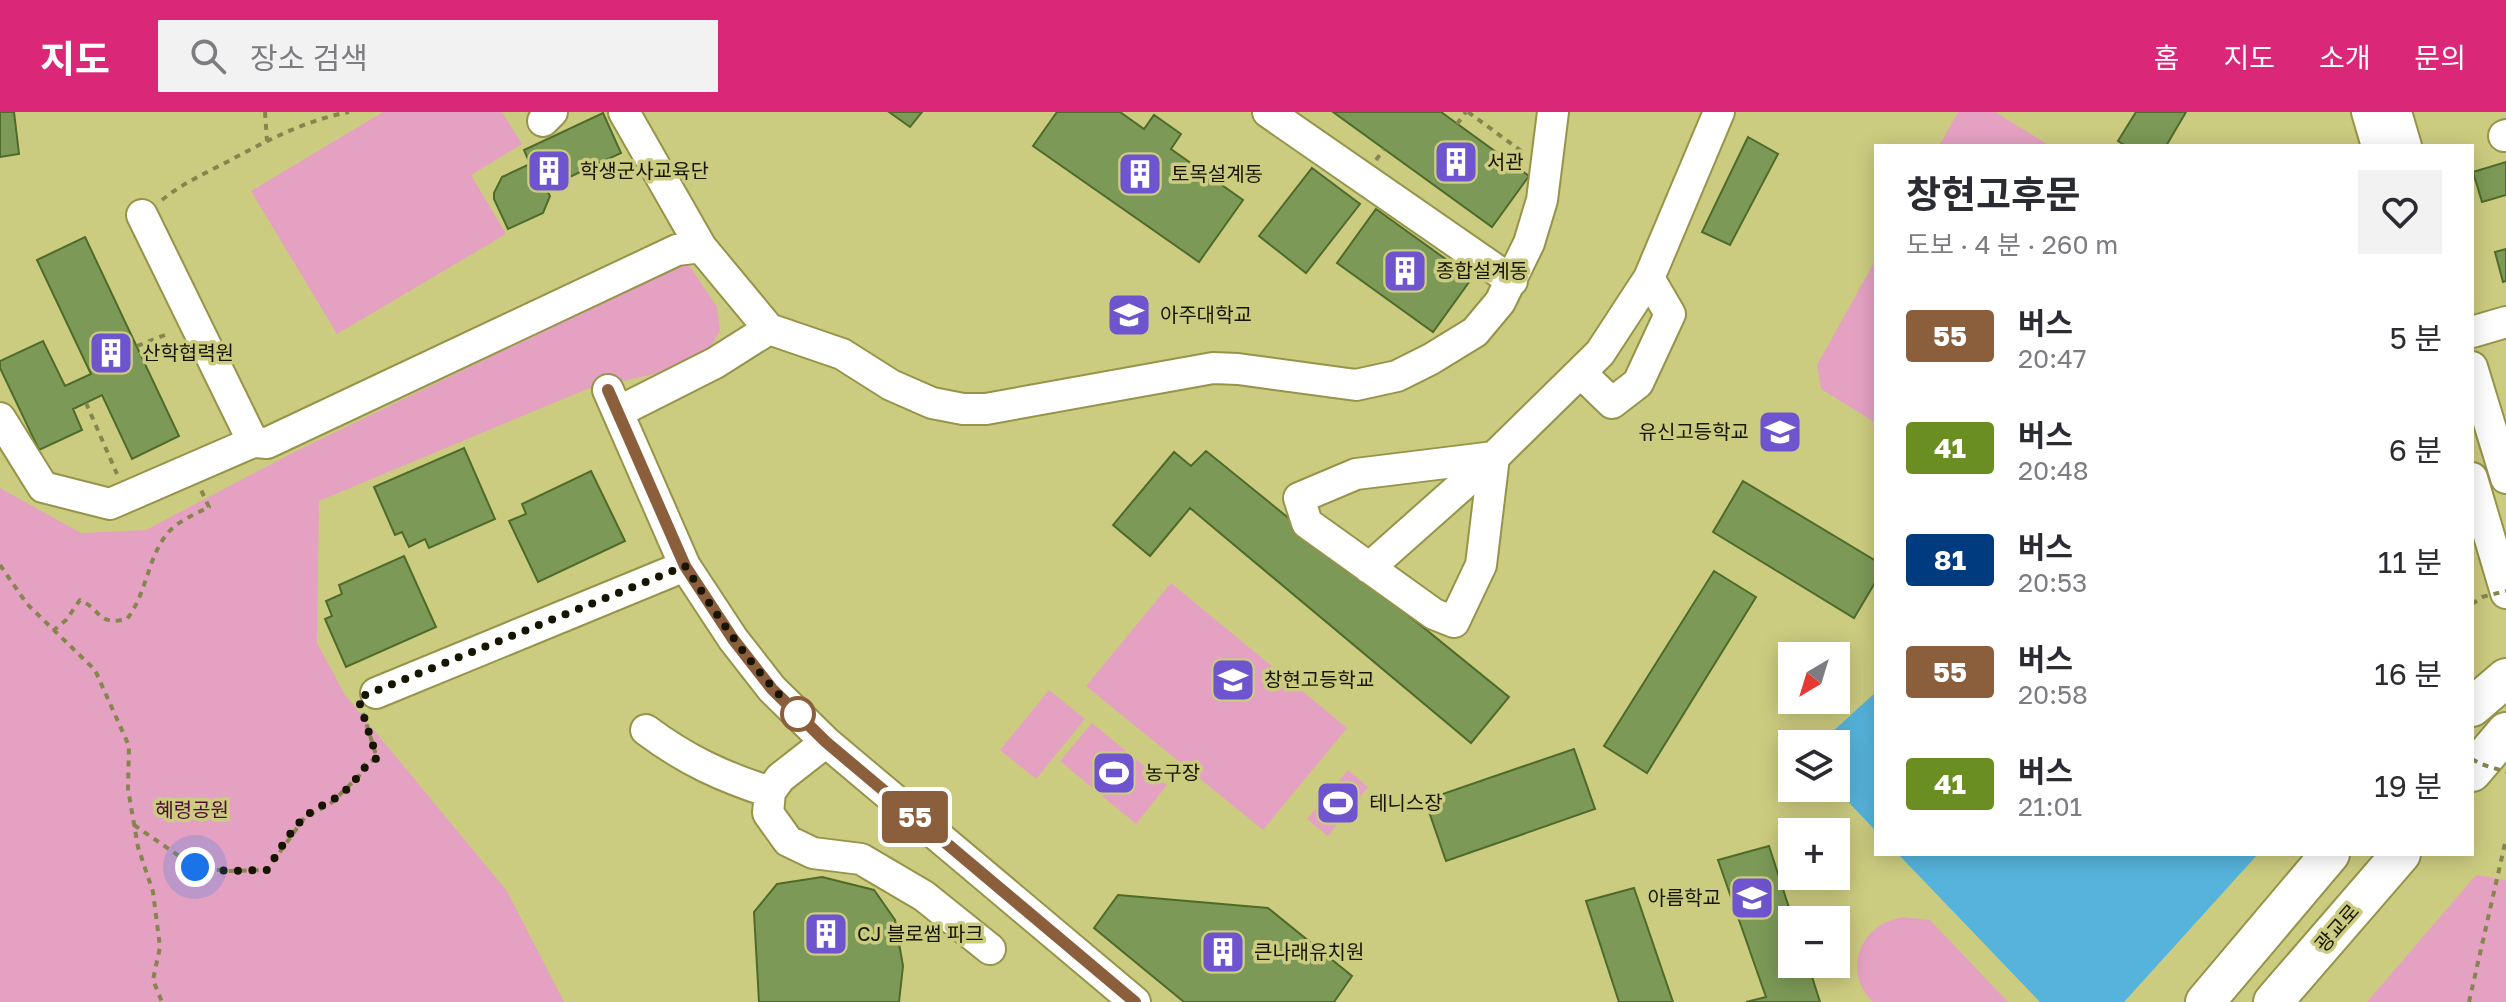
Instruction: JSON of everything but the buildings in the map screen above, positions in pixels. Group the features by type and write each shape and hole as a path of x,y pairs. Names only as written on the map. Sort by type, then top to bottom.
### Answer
{"main road":[{"path":"2474,705 2506,678"},
{"path":"2474,770 2506,732"},
{"path":"2205,1002 2328,856"},
{"name":"광교로","path":"2273,1002 2399,856"}],"street":[{"path":"624,112 701,247 769,329 842,354 891,385 932,403 963,409 986,409 1213,368 1356,385 1397,376 1431,359 1475,332 1500,302 1512,281 1529,243 1542,200 1553,112"},
{"path":"1268,112 1512,281"},
{"path":"1369,568 1494,457 1600,353 1649,278 1719,112"},
{"path":"2367,112 2376,144"},
{"path":"2396,112 2405,144"},
{"path":"142,215 253,442"},
{"path":"0,418 43,487 110,504 253,442 267,443 677,250 701,247"},
{"path":"1581,373 1612,403 1638,383 1670,314 1649,278"},
{"path":"2474,331 2506,322"},
{"path":"769,329 715,363 613,401 685,566 733,639 772,689 826,742 1135,1002"},
{"path":"2474,374 2506,478"},
{"path":"1494,457 1481,565 1454,622 1434,614 1307,523 1299,498 1356,474 1494,457"},
{"path":"2474,485 2506,592"},
{"path":"376,693 685,566"},
{"path":"646,730 677,754 728,779 770,792"},
{"path":"826,742 780,778 770,792 768,813 788,841 813,853 861,859 924,896 990,949"}],"path":[{"path":"265,112 267,141"},
{"path":"142,215 182,184 251,147 327,116 349,112"},
{"path":"1457,124 1467,112 1546,169"},
{"path":"137,346 170,333"},
{"path":"86,403 127,496"},
{"path":"53,631 66,620 80,600 84,600 102,619 112,622 127,619 141,598 148,572 167,533 209,507 191,469"},
{"path":"0,565 27,604 95,670 129,746 128,789 138,847 153,892 160,947 153,980 162,1002"},
{"path":"2474,603 2482,597 2506,592"},
{"path":"134,825 195,867 227,871 267,870 305,817 330,804 359,776 364,765 377,758 358,698 376,693"},
{"path":"2474,760 2506,772"},
{"path":"2469,1002 2506,839"}],"green space":[{"path":"383,112 502,112 522,144 471,175 506,234 337,334 251,191"},
{"path":"1958,112 1995,112 2047,144 1940,144"},
{"name":"혜령공원","path":"687,262 717,307 720,331 707,353 654,374 587,389 319,501 317,643 345,695 507,891 564,1002 0,1002 0,488 81,533 146,530 294,452"},
{"path":"1874,263 1874,422 1821,389 1817,365"},
{"path":"1171,583 1347,728 1263,830 1086,686"},
{"path":"1049,690 1085,719 1036,779 1000,750"},
{"name":"농구장","path":"1092,723 1167,785 1136,824 1060,761"},
{"name":"테니스장","path":"1348,770 1368,787 1328,836 1307,819"},
{"path":"2476,875 2506,880 2506,1002 2367,1002"},
{"path":"1902,917 1930,920 2008,1002 1873,1002 1858,976 1861,947 1877,927"}],"water":[{"path":"1874,694 1874,829 1848,802 1850,730 1834,730"},
{"path":"1900,856 2256,856 2124,1002 2040,1002"}],"bus line":[{"name":"55","path":"608,390 685,566 733,639 772,689 826,742 1135,1002"}],"place":[{"name":"서관","path":"1456,162"},
{"name":"학생군사교육단","path":"549,171"},
{"name":"토목설계동","path":"1140,174"},
{"name":"종합설계동","path":"1405,271"},
{"name":"아주대학교","path":"1129,315"},
{"name":"산학협력원","path":"111,353"},
{"name":"유신고등학교","path":"1780,432"},
{"name":"창현고등학교","path":"1233,680"},
{"name":"농구장","path":"1114,773"},
{"name":"테니스장","path":"1338,803"},
{"name":"아름학교","path":"1752,898"},
{"name":"CJ 블로썸 파크","path":"826,934"},
{"name":"큰나래유치원","path":"1223,952"}],"route":[{"path":"195,867 227,871 267,870 305,817 330,804 347,790 364,765 377,758 358,698 685,566 733,639 772,689 798,714"}]}
